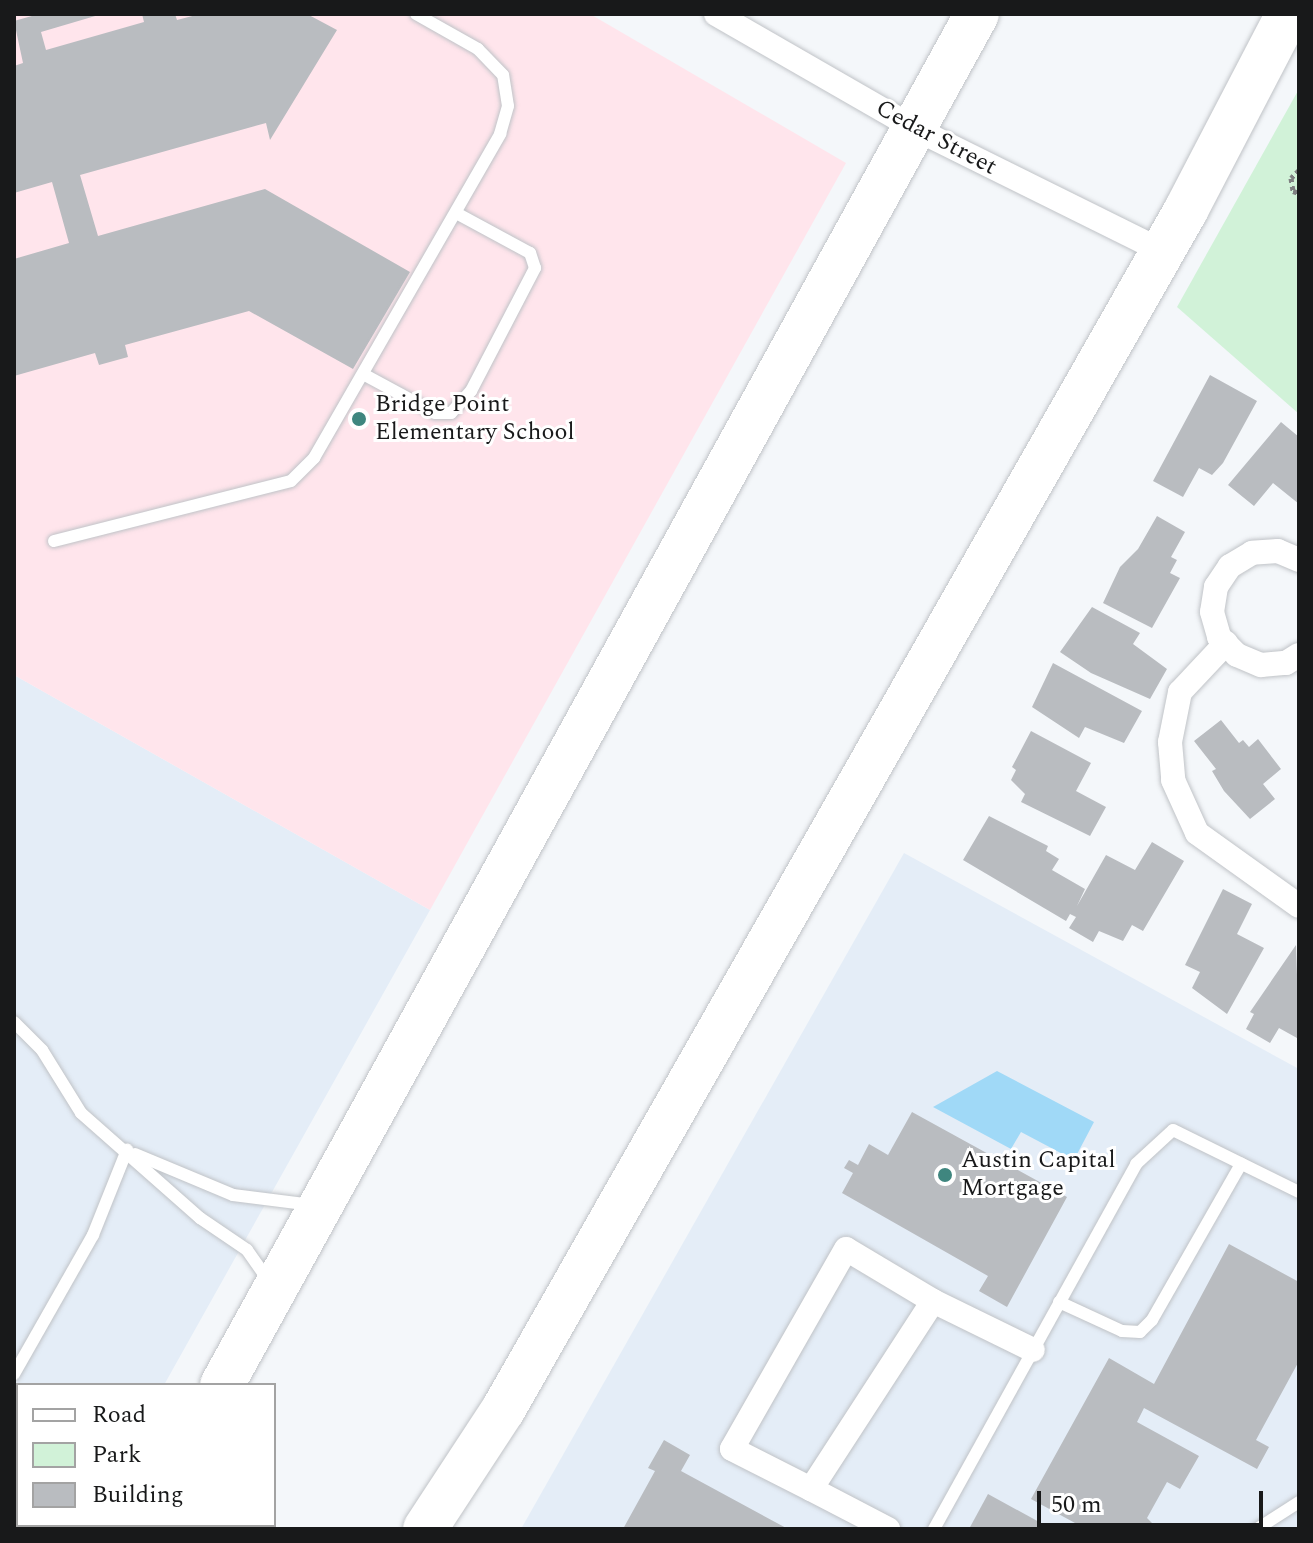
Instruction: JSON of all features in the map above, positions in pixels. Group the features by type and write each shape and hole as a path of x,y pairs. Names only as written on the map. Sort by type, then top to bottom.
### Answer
{"highway":[{"path":"223,1383 977,14"},
{"path":"425,1529 503,1410 1162,251 1288,14"}],"street":[{"name":"Cedar Street","path":"716,14 916,129 1162,251"},
{"path":"1299,560 1278,551 1252,553 1230,566 1216,587 1212,612 1226,643 1237,655 1261,665 1286,663 1299,655"},
{"path":"1226,643 1180,692 1170,742 1173,780 1197,833 1299,906"},
{"path":"888,1529 732,1449 846,1249 933,1301 1033,1350"},
{"path":"811,1489 933,1301"}],"lane":[{"path":"54,541 291,481 314,458 500,134 508,106 503,75 478,49 416,14"},
{"path":"363,374 435,413 451,413 471,391 535,268 530,253 456,213"},
{"path":"14,1022 42,1050 81,1113 127,1150 200,1218 247,1250 275,1290"},
{"path":"934,1529 1136,1164 1173,1130 1299,1192"},
{"path":"127,1150 233,1195 308,1206 323,1203"},
{"path":"14,1374 93,1235 127,1150"},
{"path":"1059,1302 1122,1331 1140,1332 1152,1320 1241,1164"},
{"path":"1257,1529 1299,1502"}],"path":[{"path":"1299,170 1291,178 1293,191 1299,193"}],"shaded area":[{"name":"Bridge Point Elementary School","path":"14,14 590,14 846,163 430,910 14,675"},
{"path":"14,675 430,910 165,1383 16,1383 16,1527 84,1527 14,1529"},
{"path":"904,853 1299,1069 1299,1529 521,1529"}],"green space":[{"path":"1299,89 1299,414 1177,307"}],"water":[{"path":"997,1071 1094,1122 1074,1160 1021,1132 1011,1149 933,1107"}],"building":[{"path":"39,14 102,14 41,32 46,50 144,22 142,14 175,14 177,20 200,14 307,14 337,30 270,140 266,123 80,175 98,236 265,189 410,272 353,369 249,311 125,345 128,357 99,365 95,353 14,376 14,259 69,243 52,182 14,193 14,66 23,63 14,21"},
{"path":"1210,375 1257,401 1223,463 1212,475 1199,468 1183,497 1153,481"},
{"path":"1281,422 1299,437 1299,504 1273,483 1254,506 1228,485"},
{"path":"1157,516 1185,532 1171,557 1177,560 1170,573 1180,578 1152,628 1103,603 1120,567 1138,549"},
{"path":"1092,607 1140,633 1133,644 1167,669 1150,699 1091,673 1060,652"},
{"path":"1053,663 1142,711 1124,743 1085,727 1079,738 1032,707"},
{"path":"1221,720 1239,743 1243,740 1249,747 1258,739 1281,769 1263,784 1275,799 1250,819 1224,791 1212,771 1216,769 1194,741"},
{"path":"1031,731 1091,763 1076,791 1106,807 1090,836 1021,802 1025,794 1011,780 1016,770 1012,767"},
{"path":"989,816 1048,846 1046,851 1059,859 1052,870 1085,889 1077,906 1106,855 1135,870 1152,842 1184,861 1143,931 1132,925 1123,941 1099,931 1093,942 1069,928 1076,917 1070,914 1066,921 963,860"},
{"path":"1223,889 1252,904 1237,934 1264,948 1227,1014 1192,988 1200,972 1185,965"},
{"path":"1296,945 1299,1034 1297,1038 1279,1028 1270,1043 1246,1029 1254,1014 1250,1012"},
{"path":"912,1112 1067,1197 1007,1307 979,1291 988,1276 842,1193 853,1173 844,1168 849,1160 858,1165 869,1144 888,1155"},
{"path":"1229,1244 1299,1282 1299,1361 1256,1440 1269,1447 1257,1469 1144,1408 1137,1422 1199,1456 1180,1489 1167,1482 1147,1518 1158,1529 1086,1529 1031,1499 1109,1358 1154,1384"},
{"path":"664,1440 690,1455 681,1471 788,1529 623,1529 655,1471 648,1468"},
{"path":"988,1494 1052,1529 969,1529"}],"place":[{"name":"Bridge Point Elementary School","path":"359,419"},
{"name":"Austin Capital Mortgage","path":"945,1175"}]}
